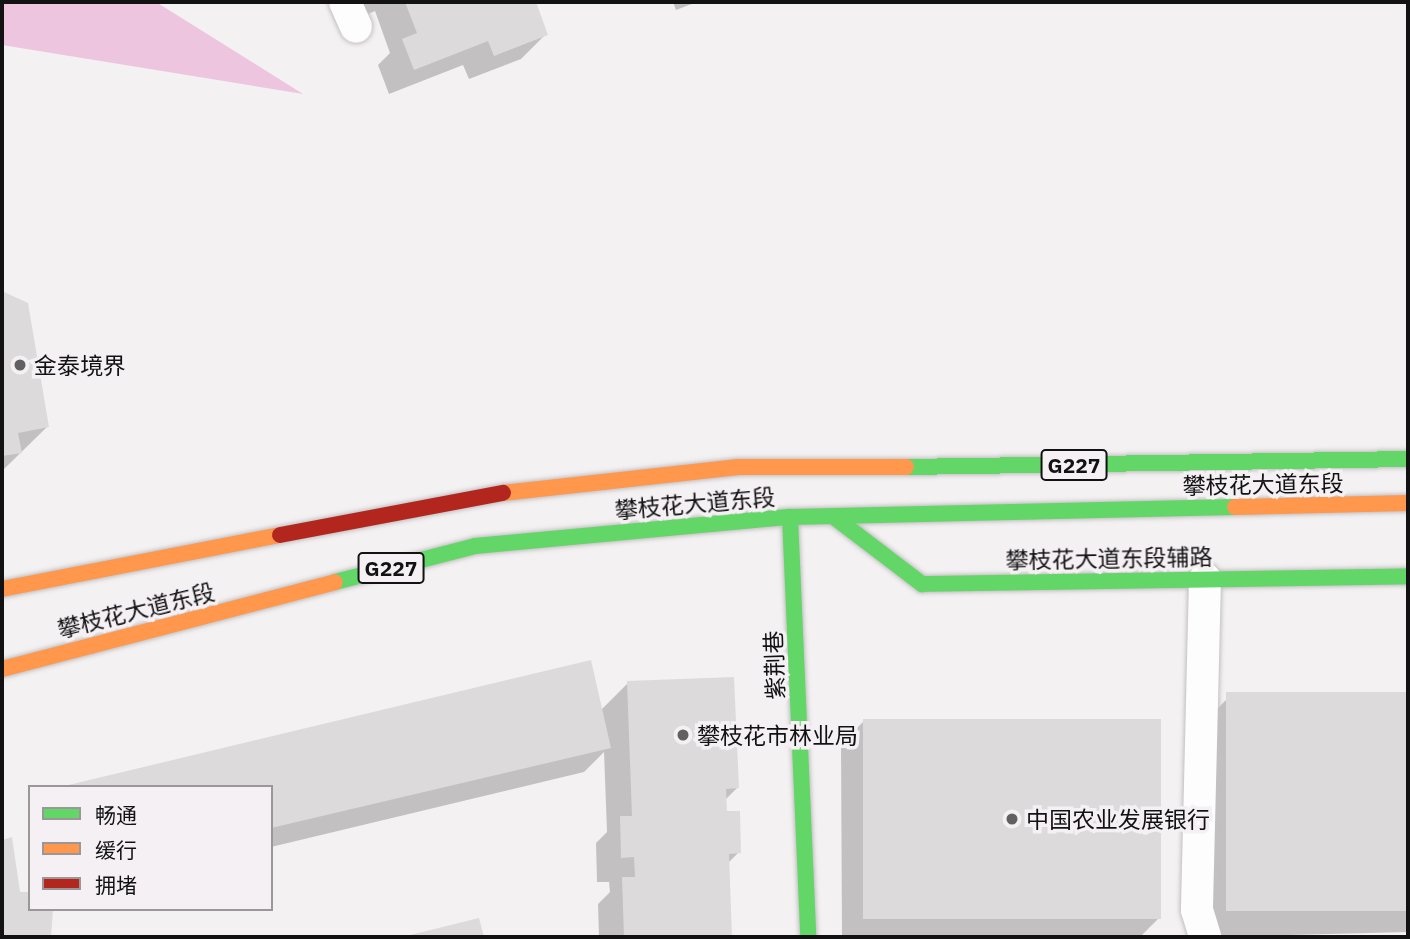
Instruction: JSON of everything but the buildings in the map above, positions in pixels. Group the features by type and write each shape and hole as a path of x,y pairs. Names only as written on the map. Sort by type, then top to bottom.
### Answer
{"main road":[{"name":"攀枝花大道东段","path":"2,589 479,496 739,467 801,469 1408,459"},
{"name":"攀枝花大道东段","path":"2,669 475,546 790,517 1408,503"},
{"name":"紫荆巷","path":"790,517 808,937"},
{"name":"攀枝花大道东段辅路","path":"834,517 922,584 1408,576"}],"lane":[{"path":"1205,579 1197,910 1205,937"}],"shaded area":[{"path":"2,2 156,2 303,94 2,45"}],"traffic: fast":[{"path":"906,467 1408,459"},
{"path":"335,582 475,546 790,517 1235,507"},
{"path":"790,517 808,937"},
{"path":"834,517 922,584 1408,576"}],"traffic: slow":[{"path":"503,493 739,467 906,467"},
{"path":"1235,507 1408,503"},
{"path":"2,589 280,535"},
{"path":"2,669 335,582"}],"traffic: jam":[{"path":"280,535 503,493"}],"place":[{"name":"金泰境界","path":"20,365"},
{"name":"攀枝花市林业局","path":"683,735"},
{"name":"中国农业发展银行","path":"1012,819"}]}
